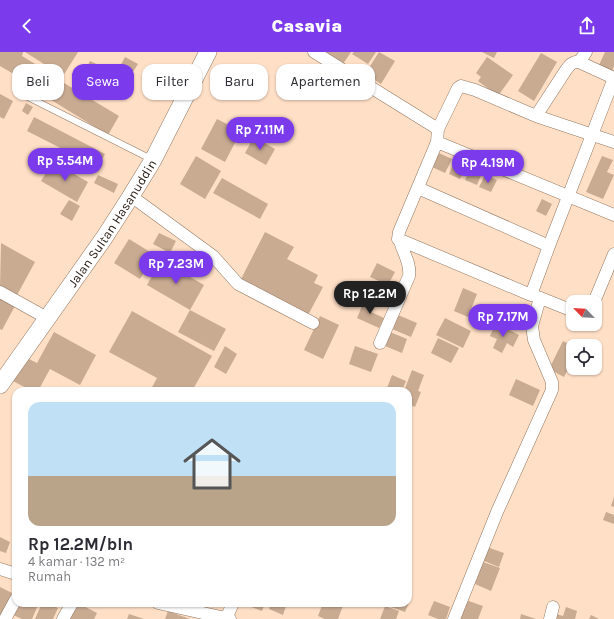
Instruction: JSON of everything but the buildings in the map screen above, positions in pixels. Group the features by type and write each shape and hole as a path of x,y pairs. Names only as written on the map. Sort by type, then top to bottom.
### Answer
{"street":[{"name":"Jalan Sultan Hasanuddin","path":"0,385 104,238 131,196 152,160 208,52"},
{"path":"314,52 438,129"},
{"path":"578,62 586,52"},
{"path":"454,619 494,519 552,390 552,382 534,340 532,326 536,297 549,246 614,78 578,62 570,64 536,116"},
{"path":"380,343 409,276 410,266 402,250 398,236 437,142 438,129 458,88 462,86 475,90 536,116 614,142"},
{"path":"437,142 614,214"},
{"path":"418,188 549,246"},
{"path":"131,196 213,256 238,284 313,323"},
{"path":"400,241 566,308"},
{"path":"597,295 614,254"},
{"path":"0,292 47,318"},
{"path":"0,569 12,573"},
{"path":"5,619 12,606"},
{"path":"63,619 70,607"},
{"path":"190,607 227,619 232,607"}],"lane":[{"path":"34,100 152,160"}]}
